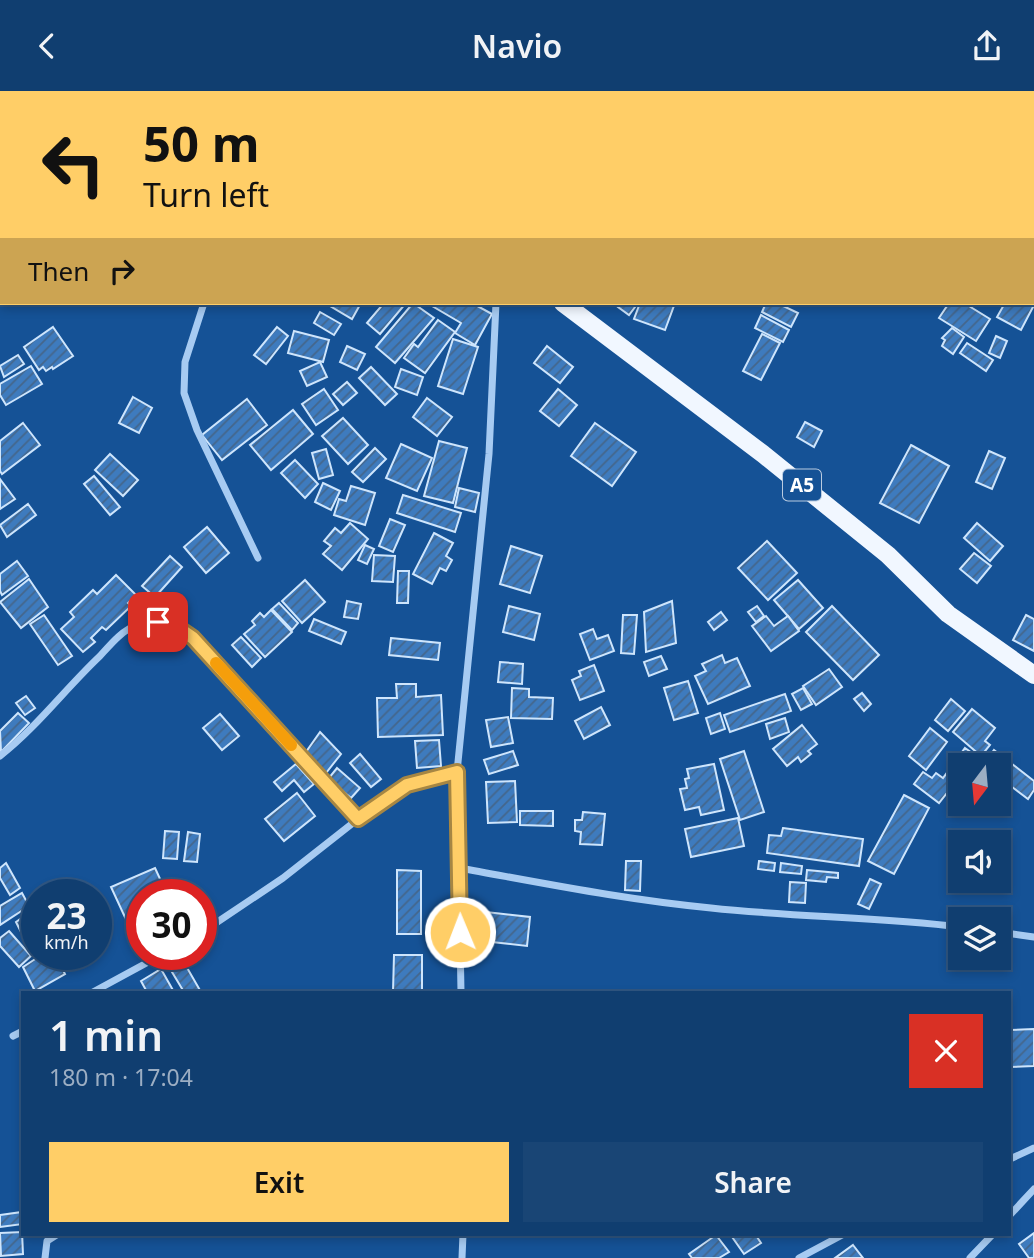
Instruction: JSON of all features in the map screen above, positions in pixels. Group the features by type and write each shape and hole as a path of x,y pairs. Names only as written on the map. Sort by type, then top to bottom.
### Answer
{"main road":[{"name":"A5","path":"566,305 763,454 888,555 948,614 1034,675"}],"street":[{"path":"203,305 185,362 184,393 197,430 258,558"},
{"path":"461,991 457,772 489,454 496,305"},
{"path":"0,756 16,743 121,635 137,624 158,622 177,627 193,638 358,819"},
{"path":"217,922 407,785 457,772"},
{"path":"459,868 621,897 711,908 948,925"},
{"path":"1011,934 1034,937"},
{"path":"95,991 134,970"},
{"path":"13,1036 21,1032"},
{"path":"1011,1159 1034,1148"},
{"path":"1011,1214 1034,1189"},
{"path":"45,1258 47,1241 55,1236"},
{"path":"463,1236 463,1258"},
{"path":"799,1258 840,1236"},
{"path":"970,1258 991,1236"}],"building":[{"path":"328,305 360,305 352,319"},
{"path":"382,305 404,305 380,334 367,323"},
{"path":"411,305 416,305 434,318 395,363 376,347"},
{"path":"430,305 476,305 492,314 475,345 455,333 461,323"},
{"path":"620,305 636,305 629,315 618,307"},
{"path":"639,305 674,305 665,330 634,319"},
{"path":"765,305 781,305 798,313 791,327 762,312"},
{"path":"948,305 967,305 990,319 976,341 939,318"},
{"path":"1004,305 1034,305 1021,330 997,317"},
{"path":"320,312 341,324 334,335 314,323"},
{"path":"761,315 789,330 783,342 755,328"},
{"path":"438,320 455,332 425,373 404,358 414,344 418,347"},
{"path":"53,327 73,356 53,369 52,367 46,371 43,367 39,370 24,347"},
{"path":"277,327 288,336 266,364 254,355"},
{"path":"952,328 964,337 953,354 942,346 945,340 942,338"},
{"path":"294,331 329,340 323,362 288,353"},
{"path":"762,334 780,343 761,380 743,371"},
{"path":"996,336 1007,341 1000,358 989,353"},
{"path":"453,339 478,347 463,394 438,386"},
{"path":"967,343 993,360 986,371 960,353"},
{"path":"347,346 365,354 357,370 340,362"},
{"path":"547,346 573,367 560,383 534,363"},
{"path":"18,355 24,364 4,377 0,366"},
{"path":"320,362 327,377 307,386 300,371"},
{"path":"31,366 42,384 6,405 0,395 0,384"},
{"path":"371,367 397,394 385,405 359,378"},
{"path":"401,369 423,377 417,395 395,387"},
{"path":"347,382 357,393 343,405 333,394"},
{"path":"324,389 338,410 316,425 302,404"},
{"path":"558,389 577,405 559,426 540,411"},
{"path":"133,397 152,408 139,433 119,423"},
{"path":"427,398 452,417 437,436 413,417"},
{"path":"247,399 267,425 222,460 202,435"},
{"path":"293,410 313,434 271,470 250,445"},
{"path":"343,418 368,445 348,464 322,436"},
{"path":"805,422 822,431 814,447 797,437"},
{"path":"23,423 40,445 2,474 0,441"},
{"path":"595,423 636,452 612,486 571,456"},
{"path":"439,441 467,448 453,503 424,496"},
{"path":"401,444 432,458 417,491 386,478"},
{"path":"911,445 949,466 919,523 880,503"},
{"path":"375,448 386,459 363,482 352,472"},
{"path":"326,449 333,475 319,479 312,453"},
{"path":"989,451 1005,458 992,489 976,482"},
{"path":"110,454 138,480 123,496 95,470"},
{"path":"295,460 318,484 305,498 281,473"},
{"path":"94,476 120,507 110,515 84,484"},
{"path":"0,479 15,499 0,509"},
{"path":"323,483 340,491 331,510 315,502"},
{"path":"351,486 375,493 365,525 334,515 339,499 346,501"},
{"path":"459,488 479,493 475,512 455,507"},
{"path":"403,495 461,513 455,532 397,513"},
{"path":"28,504 36,515 7,537 0,525"},
{"path":"390,519 405,525 393,552 379,546"},
{"path":"350,523 368,539 342,570 323,554 331,546 324,541 335,528 341,533"},
{"path":"977,523 1003,546 990,561 964,538"},
{"path":"207,527 229,553 206,573 184,547"},
{"path":"434,533 453,543 446,556 452,560 446,571 440,568 432,584 413,574"},
{"path":"767,541 797,573 768,600 738,568"},
{"path":"365,545 374,549 367,564 358,560"},
{"path":"511,546 542,556 530,593 500,584"},
{"path":"974,553 991,566 977,583 960,569"},
{"path":"374,555 395,556 393,582 372,581"},
{"path":"170,556 182,567 155,597 142,586"},
{"path":"17,561 28,576 2,595 0,574"},
{"path":"398,571 409,571 408,603 397,603"},
{"path":"116,575 136,595 128,603 131,606 106,630 102,627 91,638 95,642 83,652 61,629 74,617 70,612 93,590 97,594"},
{"path":"29,579 48,607 21,628 0,602"},
{"path":"305,580 325,602 302,623 282,601"},
{"path":"798,580 823,608 799,629 774,600"},
{"path":"347,601 361,604 358,619 344,617"},
{"path":"672,601 676,643 646,652 644,612"},
{"path":"279,603 298,623 292,630 272,609"},
{"path":"509,606 540,614 534,640 503,632"},
{"path":"757,606 764,616 756,622 748,612"},
{"path":"832,606 879,655 853,680 806,632"},
{"path":"271,610 292,632 265,657 244,634 255,625 252,621 260,613 264,617"},
{"path":"721,612 727,620 714,630 708,622"},
{"path":"44,615 72,656 58,665 30,624"},
{"path":"623,615 637,615 634,654 621,653"},
{"path":"1026,615 1034,619 1034,651 1013,640"},
{"path":"766,616 774,626 788,616 799,631 771,651 752,626"},
{"path":"314,619 346,632 341,644 309,631"},
{"path":"593,629 597,639 608,635 614,651 590,660 580,634"},
{"path":"241,637 261,658 252,667 232,645"},
{"path":"391,638 440,643 438,660 389,655"},
{"path":"722,655 725,663 737,658 750,686 708,704 695,676 706,671 702,664"},
{"path":"661,656 667,669 649,676 644,662"},
{"path":"500,662 523,664 522,684 498,682"},
{"path":"594,665 604,691 580,700 572,680 581,676 579,671"},
{"path":"829,669 842,687 816,705 803,686"},
{"path":"688,681 698,713 674,720 664,688"},
{"path":"396,684 416,684 416,697 441,695 443,735 378,737 377,698 397,698"},
{"path":"512,688 529,689 529,697 553,698 552,719 511,718"},
{"path":"803,688 812,704 801,710 792,694"},
{"path":"862,693 871,704 864,711 854,699"},
{"path":"785,694 791,711 730,732 724,715"},
{"path":"26,696 35,708 25,715 16,703"},
{"path":"951,699 965,711 948,731 935,720"},
{"path":"601,707 610,725 584,739 575,721"},
{"path":"972,709 995,728 985,741 990,745 983,753 978,753 953,732"},
{"path":"18,713 29,723 1,752 0,731"},
{"path":"720,713 725,729 711,734 706,718"},
{"path":"220,714 239,736 222,750 203,728"},
{"path":"508,717 513,743 491,747 486,720"},
{"path":"785,718 789,732 770,739 766,724"},
{"path":"802,725 817,744 808,751 811,754 801,762 798,757 787,766 773,749"},
{"path":"930,728 947,742 926,770 909,756"},
{"path":"320,732 341,754 326,773 306,752"},
{"path":"439,740 441,766 417,768 415,741"},
{"path":"513,751 518,765 489,774 484,760"},
{"path":"744,751 764,812 740,820 720,759"},
{"path":"360,754 381,779 371,787 350,763"},
{"path":"296,764 314,784 304,792 294,780 282,791 274,782"},
{"path":"714,764 724,810 701,815 699,807 685,810 680,789 687,788 687,769"},
{"path":"1012,764 1034,781 1034,790 1028,799 1012,787"},
{"path":"337,768 360,788 351,798 328,779"},
{"path":"948,771 948,792 939,803 914,784 923,772 932,778 936,773 943,778"},
{"path":"515,781 517,822 488,823 486,782"},
{"path":"297,793 315,816 284,841 265,819"},
{"path":"904,795 929,808 894,874 868,861"},
{"path":"520,811 553,811 553,826 520,825"},
{"path":"583,812 605,814 602,845 580,844 581,832 575,831 575,820 582,820"},
{"path":"738,818 744,846 691,857 685,829"},
{"path":"783,828 863,839 859,866 767,853 769,835 781,836"},
{"path":"165,831 179,832 177,859 163,858"},
{"path":"188,832 200,834 197,862 184,861"},
{"path":"626,861 641,861 640,891 625,890"},
{"path":"759,861 775,863 774,871 758,869"},
{"path":"6,863 20,888 10,895 0,878 0,868"},
{"path":"781,863 802,866 801,874 780,872"},
{"path":"155,868 160,879 130,879"},
{"path":"397,870 421,871 421,934 397,934"},
{"path":"807,870 838,873 838,878 827,877 826,882 806,880"},
{"path":"870,879 881,884 869,909 858,904"},
{"path":"126,881 126,920 112,889 112,887"},
{"path":"790,882 806,883 805,903 789,902"},
{"path":"21,894 21,911 0,925 0,906"},
{"path":"486,912 530,917 527,946 483,941"},
{"path":"21,918 21,932 16,922"},
{"path":"9,931 21,945 19,967 0,946 0,938"},
{"path":"394,955 422,955 422,991 393,991"},
{"path":"24,970 63,970 65,974 35,991"},
{"path":"162,970 173,991 146,991 141,981"},
{"path":"171,970 188,970 200,991 183,991"},
{"path":"1034,1029 1034,1066 1011,1067 1011,1030"},
{"path":"21,1212 21,1224 0,1227 0,1215"},
{"path":"21,1232 23,1254 1,1256 0,1233"},
{"path":"1034,1233 1034,1258 1029,1258 1019,1244"},
{"path":"715,1236 729,1252 719,1258 692,1258 689,1254"},
{"path":"731,1236 756,1236 761,1243 744,1254"},
{"path":"853,1245 863,1258 835,1258"}],"slow traffic":[{"path":"216,663 291,745"}],"route":[{"path":"158,622 177,627 193,638 358,819 407,785 457,772 460,932"}]}
